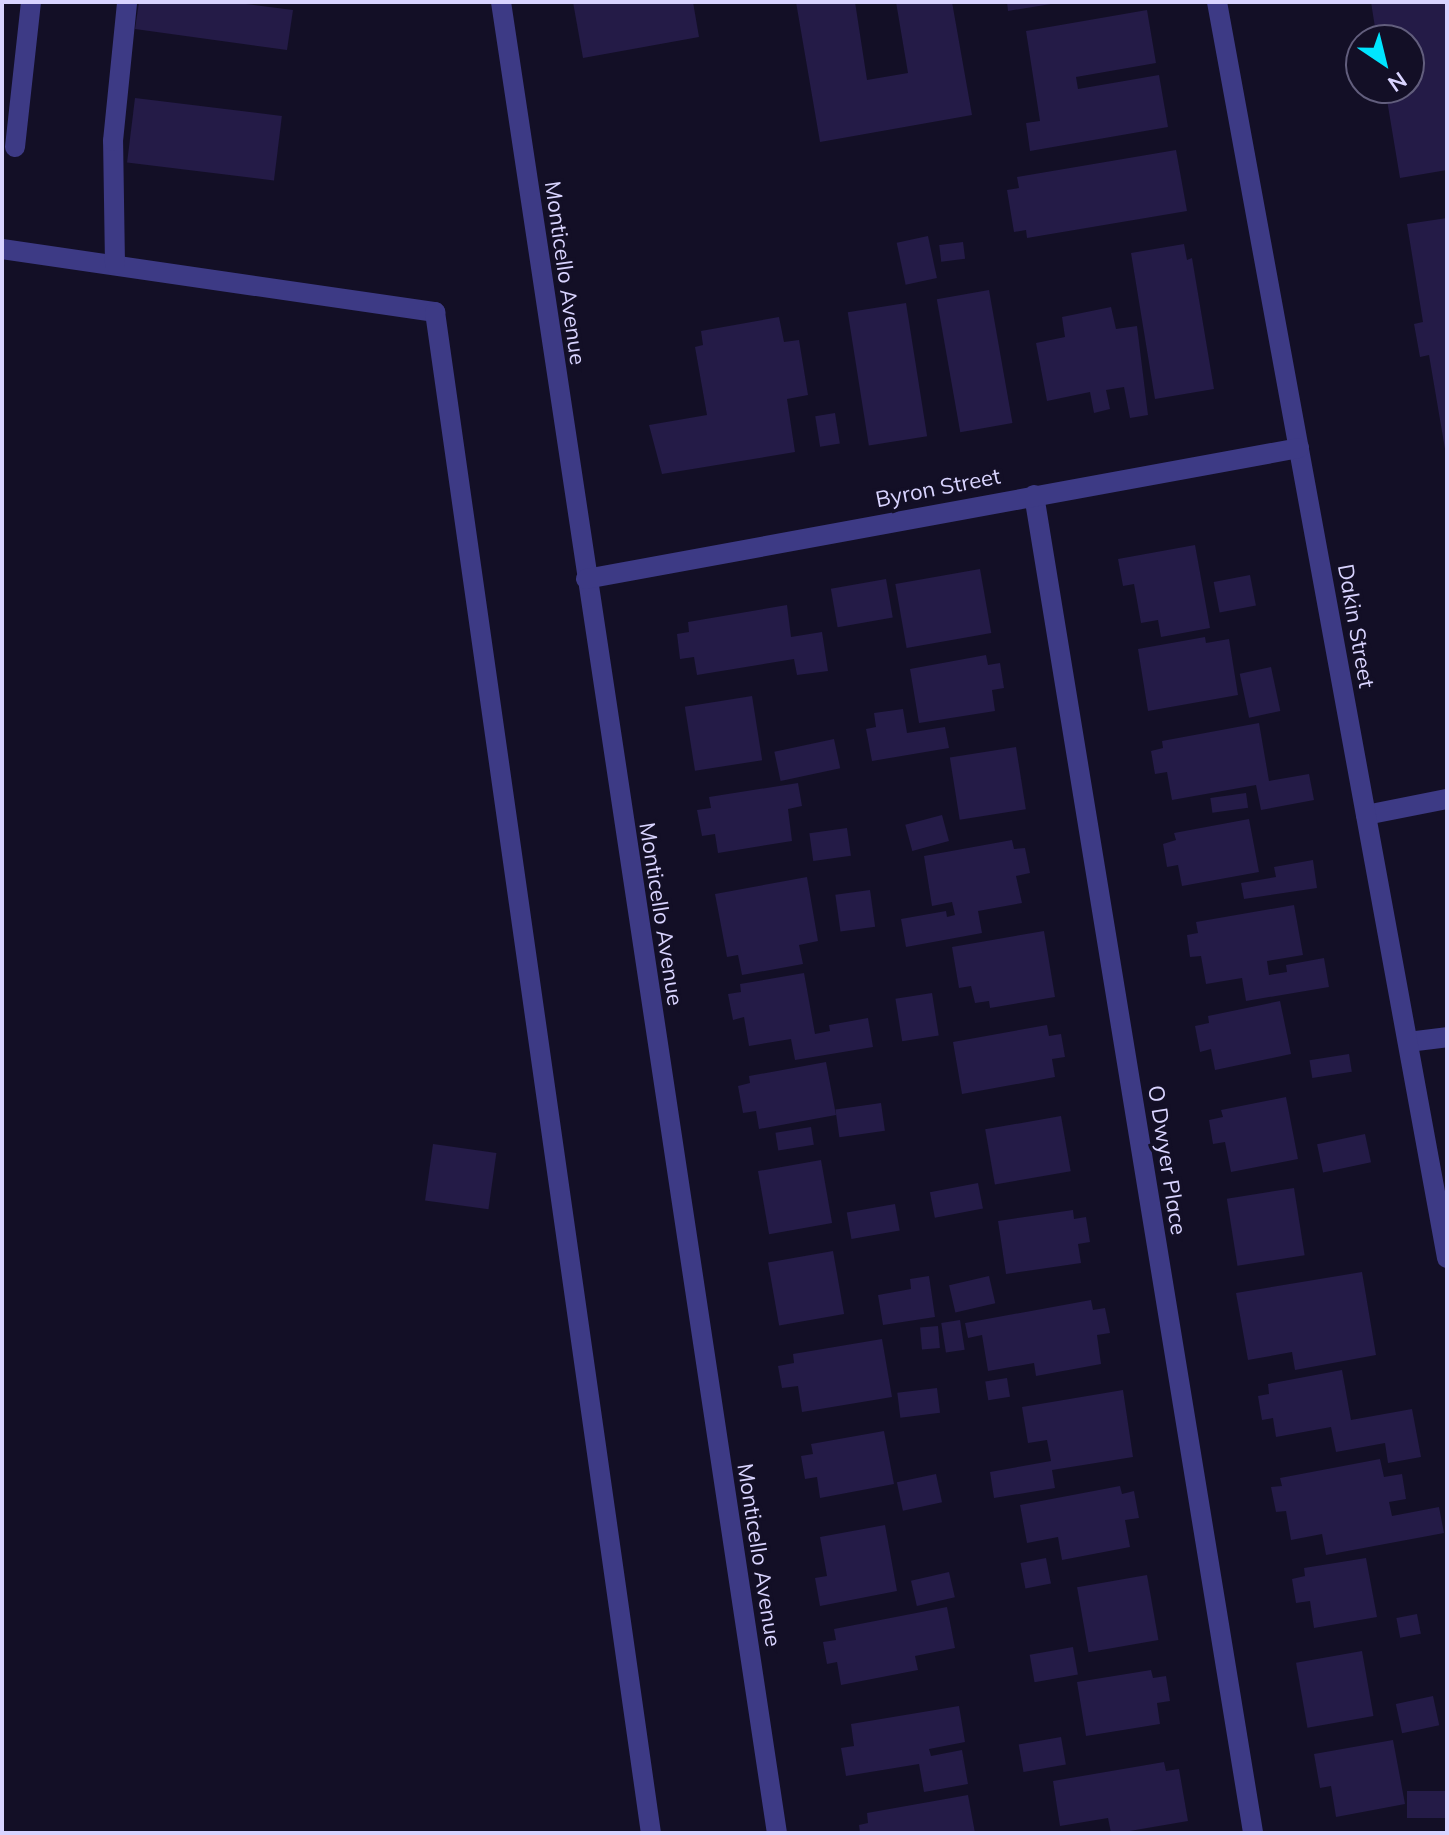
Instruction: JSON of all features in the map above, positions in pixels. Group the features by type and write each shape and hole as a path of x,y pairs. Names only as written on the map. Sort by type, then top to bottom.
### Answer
{"street":[{"path":"15,147 31,2"},
{"path":"115,264 113,141 127,2"},
{"name":"Monticello Avenue","path":"501,2 777,1833"},
{"name":"Dakin Street","path":"1217,2 1447,1258"},
{"path":"2,249 435,312 651,1833"},
{"name":"Byron Street","path":"586,579 1299,448"},
{"name":"O Dwyer Place","path":"1034,495 1253,1833"},
{"path":"1366,815 1447,799"},
{"path":"1408,1042 1447,1037"}],"building":[{"path":"139,2 230,2 293,10 287,50 135,29"},
{"path":"573,2 693,2 699,37 583,58"},
{"path":"796,2 855,2 867,80 908,73 896,2 952,2 972,115 820,142"},
{"path":"1007,2 1051,2 1051,4 1008,11"},
{"path":"1371,2 1447,2 1447,170 1400,178 1388,104 1425,104 1425,24 1374,24"},
{"path":"1147,10 1156,63 1076,77 1078,89 1159,75 1168,127 1030,151 1026,123 1040,121 1026,31"},
{"path":"135,98 282,116 274,181 127,163"},
{"path":"1176,150 1187,211 1027,238 1026,230 1014,232 1007,190 1019,188 1017,177"},
{"path":"1447,218 1445,449 1429,355 1420,357 1414,324 1423,322 1407,224"},
{"path":"928,236 937,278 906,285 897,243"},
{"path":"963,242 965,259 941,262 939,245"},
{"path":"1184,244 1187,260 1192,258 1214,389 1155,399 1131,253"},
{"path":"989,290 1012,423 960,432 937,299"},
{"path":"906,303 927,436 869,446 848,312"},
{"path":"1111,307 1116,329 1137,326 1148,415 1130,418 1124,387 1106,390 1110,409 1094,413 1090,392 1047,401 1036,343 1065,337 1062,317"},
{"path":"779,317 784,342 799,340 808,395 787,399 795,452 662,474 649,425 707,415 695,347 703,345 701,331"},
{"path":"835,413 840,444 820,447 815,416"},
{"path":"1195,545 1210,628 1161,637 1158,620 1141,623 1134,584 1123,586 1118,559"},
{"path":"980,569 991,633 907,648 895,584"},
{"path":"1250,575 1256,605 1220,612 1214,582"},
{"path":"886,579 893,617 838,627 831,589"},
{"path":"787,605 791,637 822,632 828,671 797,675 794,659 697,675 694,657 680,659 677,634 689,632 688,622"},
{"path":"1205,637 1206,643 1229,639 1238,695 1148,711 1138,649"},
{"path":"986,655 988,665 1000,663 1004,688 992,690 995,711 919,723 910,669"},
{"path":"1271,667 1280,711 1249,718 1240,674"},
{"path":"752,696 762,760 695,771 685,707"},
{"path":"903,709 907,733 945,727 949,748 872,761 866,729 876,727 874,713"},
{"path":"1259,723 1269,781 1309,774 1314,800 1261,810 1256,785 1172,800 1167,772 1155,774 1151,751 1163,748 1162,741"},
{"path":"834,739 840,768 781,781 774,752"},
{"path":"1016,747 1026,809 960,820 950,757"},
{"path":"798,783 802,806 788,809 792,841 718,853 715,834 702,836 697,810 711,808 709,797"},
{"path":"1246,793 1248,808 1212,813 1210,798"},
{"path":"942,815 949,841 912,851 905,825"},
{"path":"1249,819 1259,872 1182,886 1178,865 1167,867 1163,844 1176,840 1174,833"},
{"path":"847,828 851,856 813,861 809,833"},
{"path":"1012,840 1014,849 1025,848 1030,873 1016,876 1022,903 978,911 982,933 906,947 901,919 946,911 947,917 955,915 952,902 932,906 924,856"},
{"path":"1313,860 1317,888 1244,899 1241,883 1276,877 1274,867"},
{"path":"807,877 818,941 799,945 803,964 742,975 738,955 727,957 715,894"},
{"path":"870,890 875,927 840,932 835,895"},
{"path":"1294,905 1303,955 1267,961 1269,975 1287,972 1286,965 1324,958 1329,987 1246,1001 1242,978 1206,984 1201,956 1190,957 1187,935 1198,933 1196,922"},
{"path":"1044,931 1055,997 990,1008 989,1001 975,1003 971,986 959,988 952,947"},
{"path":"804,973 815,1034 830,1031 829,1025 868,1018 873,1047 795,1060 791,1039 749,1046 744,1017 733,1020 728,994 741,992 740,984"},
{"path":"932,993 939,1035 902,1041 895,999"},
{"path":"1280,1001 1291,1054 1215,1070 1211,1049 1200,1052 1195,1026 1209,1023 1208,1016"},
{"path":"1047,1025 1049,1036 1061,1034 1065,1057 1052,1059 1055,1077 962,1094 953,1042"},
{"path":"1349,1054 1352,1072 1312,1078 1309,1060"},
{"path":"826,1062 836,1115 759,1129 756,1111 743,1113 738,1086 750,1083 749,1076"},
{"path":"1286,1097 1298,1159 1231,1172 1225,1142 1213,1144 1209,1120 1223,1117 1221,1110"},
{"path":"881,1103 885,1131 839,1137 835,1109"},
{"path":"1061,1116 1071,1171 995,1185 985,1129"},
{"path":"811,1127 814,1145 778,1150 775,1133"},
{"path":"1365,1134 1371,1162 1323,1173 1317,1144"},
{"path":"433,1144 496,1153 488,1209 425,1200"},
{"path":"821,1160 832,1223 769,1234 758,1171"},
{"path":"978,1183 983,1209 935,1218 930,1192"},
{"path":"1294,1188 1305,1255 1237,1266 1227,1199"},
{"path":"895,1204 900,1231 851,1239 847,1213"},
{"path":"1073,1210 1074,1219 1086,1217 1090,1242 1078,1244 1081,1263 1006,1274 998,1221"},
{"path":"833,1251 844,1314 779,1325 768,1262"},
{"path":"1362,1272 1376,1355 1295,1370 1292,1352 1248,1360 1236,1293"},
{"path":"929,1276 935,1317 883,1325 878,1295 911,1289 910,1279"},
{"path":"989,1276 995,1303 955,1313 949,1285"},
{"path":"1091,1300 1093,1310 1105,1308 1110,1333 1097,1335 1101,1364 1036,1376 1034,1363 988,1371 982,1335 968,1338 965,1323"},
{"path":"960,1320 965,1350 946,1353 941,1323"},
{"path":"938,1326 940,1348 922,1349 920,1328"},
{"path":"882,1339 892,1397 802,1412 798,1386 782,1388 778,1366 794,1363 793,1354"},
{"path":"1342,1370 1351,1420 1412,1409 1421,1457 1388,1463 1385,1443 1336,1452 1331,1427 1276,1437 1273,1418 1262,1420 1258,1396 1269,1394 1268,1384"},
{"path":"1007,1378 1010,1397 988,1400 985,1381"},
{"path":"937,1388 940,1413 900,1418 897,1393"},
{"path":"1123,1390 1133,1457 1052,1470 1055,1488 994,1498 990,1472 1051,1461 1047,1440 1028,1443 1022,1407"},
{"path":"884,1431 894,1484 820,1498 817,1477 805,1479 801,1456 813,1454 811,1444"},
{"path":"1380,1459 1384,1477 1402,1474 1406,1499 1389,1502 1392,1516 1439,1507 1444,1533 1326,1555 1322,1534 1291,1540 1286,1511 1276,1512 1271,1487 1282,1486 1280,1478"},
{"path":"936,1474 942,1502 903,1511 897,1482"},
{"path":"1120,1486 1122,1494 1134,1491 1139,1518 1125,1520 1130,1547 1062,1560 1058,1537 1027,1543 1020,1505"},
{"path":"885,1525 897,1591 820,1606 815,1578 827,1576 820,1537"},
{"path":"1046,1558 1051,1584 1025,1588 1020,1563"},
{"path":"1366,1558 1377,1617 1314,1628 1310,1601 1296,1603 1292,1579 1305,1576 1304,1568"},
{"path":"949,1572 955,1597 917,1606 911,1581"},
{"path":"1147,1575 1158,1640 1089,1652 1077,1587"},
{"path":"947,1607 955,1648 915,1656 918,1670 841,1685 837,1662 827,1664 823,1642 836,1640 834,1629"},
{"path":"1417,1614 1421,1634 1400,1638 1396,1618"},
{"path":"1073,1647 1078,1675 1035,1682 1030,1655"},
{"path":"1362,1651 1373,1716 1307,1728 1296,1663"},
{"path":"1151,1670 1153,1678 1166,1676 1170,1701 1157,1703 1160,1724 1086,1736 1077,1682"},
{"path":"1433,1696 1439,1725 1402,1733 1396,1704"},
{"path":"959,1706 965,1742 929,1749 931,1756 962,1750 968,1784 924,1792 919,1764 846,1776 841,1748 854,1746 851,1724"},
{"path":"1061,1737 1066,1765 1024,1772 1019,1744"},
{"path":"1393,1740 1405,1804 1336,1817 1331,1786 1320,1788 1314,1754"},
{"path":"1164,1762 1166,1771 1179,1769 1188,1821 1118,1833 1111,1833 1108,1818 1060,1826 1053,1781"},
{"path":"1407,1791 1447,1791 1447,1818 1407,1818"},
{"path":"968,1795 975,1833 860,1833 859,1825 868,1823 867,1813"}]}
